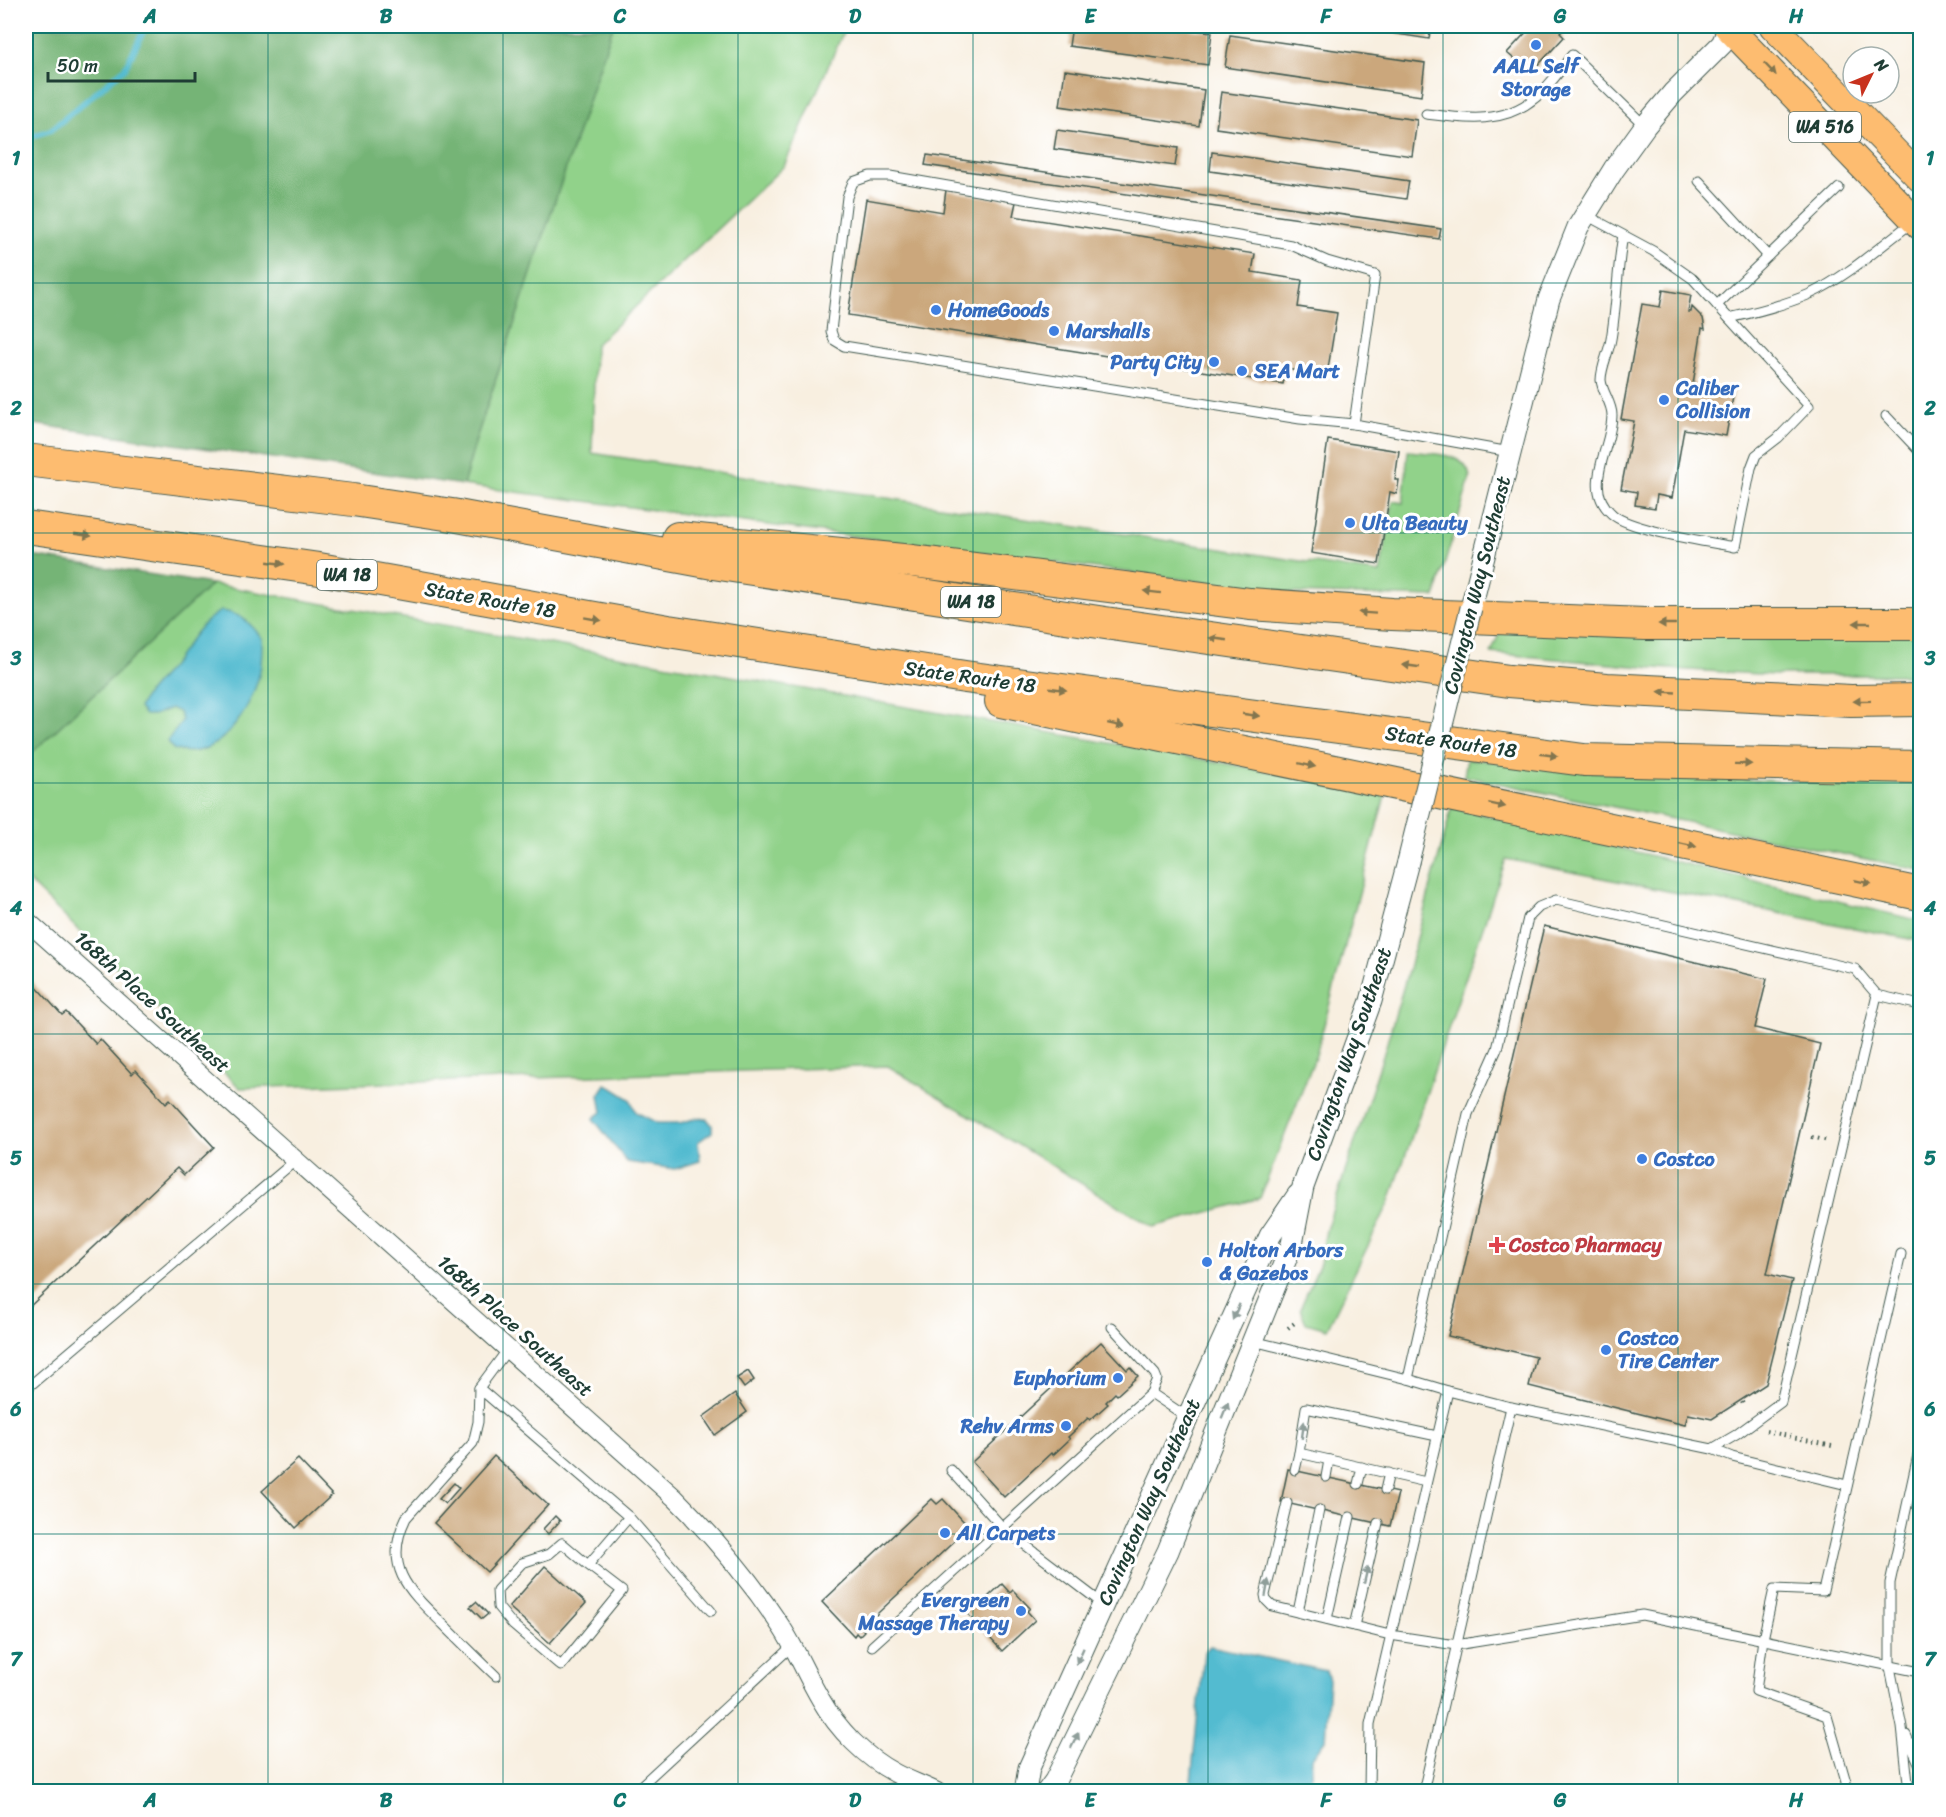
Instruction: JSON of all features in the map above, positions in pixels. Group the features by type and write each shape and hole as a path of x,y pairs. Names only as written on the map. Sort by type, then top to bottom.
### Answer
{"highway":[{"name":"WA 18","path":"26,460 352,500 452,515 712,563 1509,681 1607,689 1805,699 1920,700"},
{"path":"452,515 913,561 1250,604 1392,614 1645,624 1920,624"},
{"name":"State Route 18","path":"26,527 319,570 668,632 965,677 1584,760 1920,767"},
{"path":"668,632 1920,894"}],"main road":[{"name":"WA 516","path":"1729,26 1918,223"},
{"name":"WA 516","path":"1773,26 1920,178"}],"street":[{"name":"Covington Way Southeast","path":"1047,1791 1055,1781 1168,1551 1292,1244 1303,1187 1371,1001 1549,299 1578,226 1614,169 1645,126 1673,93 1722,44 1729,26"},
{"name":"168th Place Southeast","path":"26,920 675,1498 705,1529 759,1595 792,1646 821,1700 843,1731 876,1761 894,1773 928,1788"},
{"name":"Covington Way Southeast","path":"1024,1791 1029,1768 1270,1236 1303,1187"},
{"path":"1168,1551 1179,1491 1203,1429 1196,1419 1188,1417"}],"lane":[{"path":"1426,114 1474,120 1498,116 1536,98 1572,55 1645,126"},
{"path":"1354,424 1375,275 1327,261 1291,245 890,176 870,176 853,182 848,197 831,332 834,340 844,346 1300,419 1354,424 1510,452"},
{"path":"1699,181 1768,256"},
{"path":"1717,305 1839,188"},
{"path":"1586,214 1623,234 1653,251 1693,279 1809,406 1778,438 1756,455 1751,468 1735,548 1636,526 1619,519 1603,504 1597,482 1608,441 1612,413 1601,379 1611,340 1617,270 1623,234"},
{"path":"1729,318 1763,311 1811,293 1848,271 1918,223"},
{"path":"1886,416 1920,452"},
{"path":"1408,1379 1468,1114 1497,1049 1528,918 1539,908 1556,900 1855,969 1877,995 1920,1005"},
{"path":"1712,1449 1736,1435 1781,1402 1877,995"},
{"path":"26,1389 296,1160"},
{"path":"1845,1791 1846,1782 1827,1716 1756,1691 1763,1639 1774,1589 1823,1590 1901,1254"},
{"path":"872,1646 1151,1393 1157,1379 1155,1374 1112,1327"},
{"path":"1253,1341 1510,1407 1712,1449 1731,1456 1847,1485"},
{"path":"496,1676 411,1593 401,1575 396,1554 401,1529 406,1518 474,1443 478,1422 479,1388 508,1349"},
{"path":"479,1388 629,1516 711,1611"},
{"path":"1369,1791 1370,1724 1448,1391"},
{"path":"1151,1393 1188,1417"},
{"path":"1423,1791 1510,1407"},
{"path":"1295,1470 1306,1408 1437,1436"},
{"path":"1909,1791 1902,1727 1890,1667 1890,1583 1920,1446"},
{"path":"1299,1453 1426,1482"},
{"path":"1326,1477 1329,1460"},
{"path":"1358,1484 1362,1467"},
{"path":"951,1470 1003,1528 1103,1604"},
{"path":"1385,1490 1389,1473"},
{"path":"1287,1503 1265,1595 1266,1600 1272,1606 1390,1635 1456,1645 1642,1615 1920,1672"},
{"path":"1298,1612 1319,1510"},
{"path":"588,1564 629,1516"},
{"path":"1327,1619 1350,1517"},
{"path":"1354,1626 1378,1523"},
{"path":"562,1542 588,1564 622,1592 561,1666 513,1625 498,1607 497,1590 522,1563 549,1554 562,1542"},
{"path":"634,1791 792,1646"},
{"path":"1902,1727 1920,1765"},
{"path":"868,1791 928,1788"}],"path":[{"path":"1812,1137 1829,1141"},
{"path":"1288,1328 1297,1322"},
{"path":"1766,1431 1832,1446"}],"green space":[{"path":"26,26 613,26 477,436 463,485 26,423"},
{"path":"613,26 846,26 784,166 595,345 592,453 1380,573 1393,501 1403,503 1408,451 1436,454 1455,458 1467,469 1470,478 1435,597 1286,593 463,485 477,436"},
{"path":"26,555 212,584 26,758"},
{"path":"212,584 1386,792 1316,1055 1260,1198 1153,1227 888,1066 240,1088 26,879 26,758"},
{"path":"1500,631 1920,632 1920,675 1776,675 1654,668 1491,653"},
{"path":"1467,759 1661,777 1920,782 1920,870 1464,776"},
{"path":"1452,807 1920,921 1920,941 1506,859 1390,1201 1327,1329 1306,1323 1300,1309 1320,1263 1326,1230 1383,1056"}],"water":[{"path":"221,611 245,620 262,638 261,667 256,686 241,716 219,741 190,752 173,749 168,741 182,720 179,712 171,708 154,715 145,715 139,708 149,691 171,667 193,636"},
{"path":"606,1084 630,1099 636,1112 657,1123 680,1123 697,1118 707,1119 712,1125 712,1132 698,1142 700,1161 675,1169 627,1162 594,1118 602,1112 599,1095"},
{"path":"1210,1646 1326,1671 1329,1680 1325,1740 1312,1758 1310,1791 1190,1791 1204,1652"}],"building":[{"path":"1072,26 1163,26 1212,32 1208,65 1069,46"},
{"path":"1346,26 1431,26 1429,39"},
{"name":"AALL Self Storage","path":"1532,26 1566,26 1560,33 1564,37 1531,73 1507,53"},
{"path":"1230,35 1425,63 1421,96 1225,67"},
{"path":"1065,70 1204,90 1199,126 1060,106"},
{"path":"1221,92 1417,120 1412,156 1216,128"},
{"path":"1057,130 1178,148 1175,166 1054,149"},
{"path":"1212,152 1409,181 1406,199 1210,171"},
{"path":"927,155 1441,229 1439,239 925,165"},
{"path":"946,190 1016,202 1013,216 1255,254 1252,272 1302,280 1298,307 1337,313 1327,375 1286,369 1283,384 848,315 866,199 943,212"},
{"path":"1663,290 1691,295 1688,312 1691,312 1692,307 1703,318 1705,329 1702,328 1693,384 1734,391 1726,436 1684,429 1672,498 1657,495 1655,508 1635,505 1637,492 1621,489 1634,421 1621,419 1642,304 1660,307"},
{"name":"Ulta Beauty","path":"1328,440 1399,451 1395,480 1399,480 1397,494 1390,492 1379,564 1311,553"},
{"name":"Costco","path":"1544,926 1767,979 1755,1028 1820,1044 1767,1274 1792,1280 1766,1384 1712,1419 1688,1414 1685,1425 1529,1386 1536,1357 1448,1336"},
{"path":"26,981 28,984 31,981 62,1015 66,1012 96,1044 100,1039 132,1074 136,1070 166,1103 170,1099 214,1147 184,1175 177,1168 26,1310"},
{"path":"1101,1342 1127,1370 1130,1367 1138,1376 1117,1395 1115,1393 1106,1402 1108,1404 1090,1420 1088,1418 1053,1455 1051,1453 1004,1497 972,1462"},
{"path":"748,1371 754,1380 744,1388 737,1378"},
{"path":"735,1394 747,1412 715,1435 703,1417"},
{"path":"494,1456 548,1505 487,1572 434,1523"},
{"path":"298,1459 332,1495 296,1528 262,1491"},
{"path":"1288,1469 1398,1493 1390,1526 1281,1502"},
{"path":"454,1483 459,1488 445,1504 439,1499"},
{"path":"932,1499 937,1504 943,1499 966,1524 960,1530 963,1533 862,1628 864,1631 859,1636 856,1633 854,1636 822,1602"},
{"path":"555,1516 560,1521 548,1534 543,1529"},
{"path":"545,1566 586,1603 550,1643 509,1607"},
{"path":"1002,1584 1010,1593 1013,1590 1030,1608 1027,1611 1035,1620 1002,1651 965,1611 973,1603 977,1607"},
{"path":"476,1602 488,1614 482,1619 470,1607"}],"waterway":[{"path":"26,138 51,130 125,68 146,26"}],"place":[{"name":"AALL Self Storage","path":"1536,45"},
{"name":"HomeGoods","path":"936,310"},
{"name":"Marshalls","path":"1054,331"},
{"name":"Party City","path":"1214,362"},
{"name":"SEA Mart","path":"1242,371"},
{"name":"Caliber Collision","path":"1664,400"},
{"name":"Ulta Beauty","path":"1350,523"},
{"name":"Costco","path":"1642,1159"},
{"name":"Costco Pharmacy","path":"1497,1245"},
{"name":"Holton Arbors & Gazebos","path":"1207,1262"},
{"name":"Costco Tire Center","path":"1606,1350"},
{"name":"Euphorium","path":"1118,1378"},
{"name":"Rehv Arms","path":"1066,1426"},
{"name":"All Carpets","path":"945,1533"},
{"name":"Evergreen Massage Therapy","path":"1021,1611"}]}
